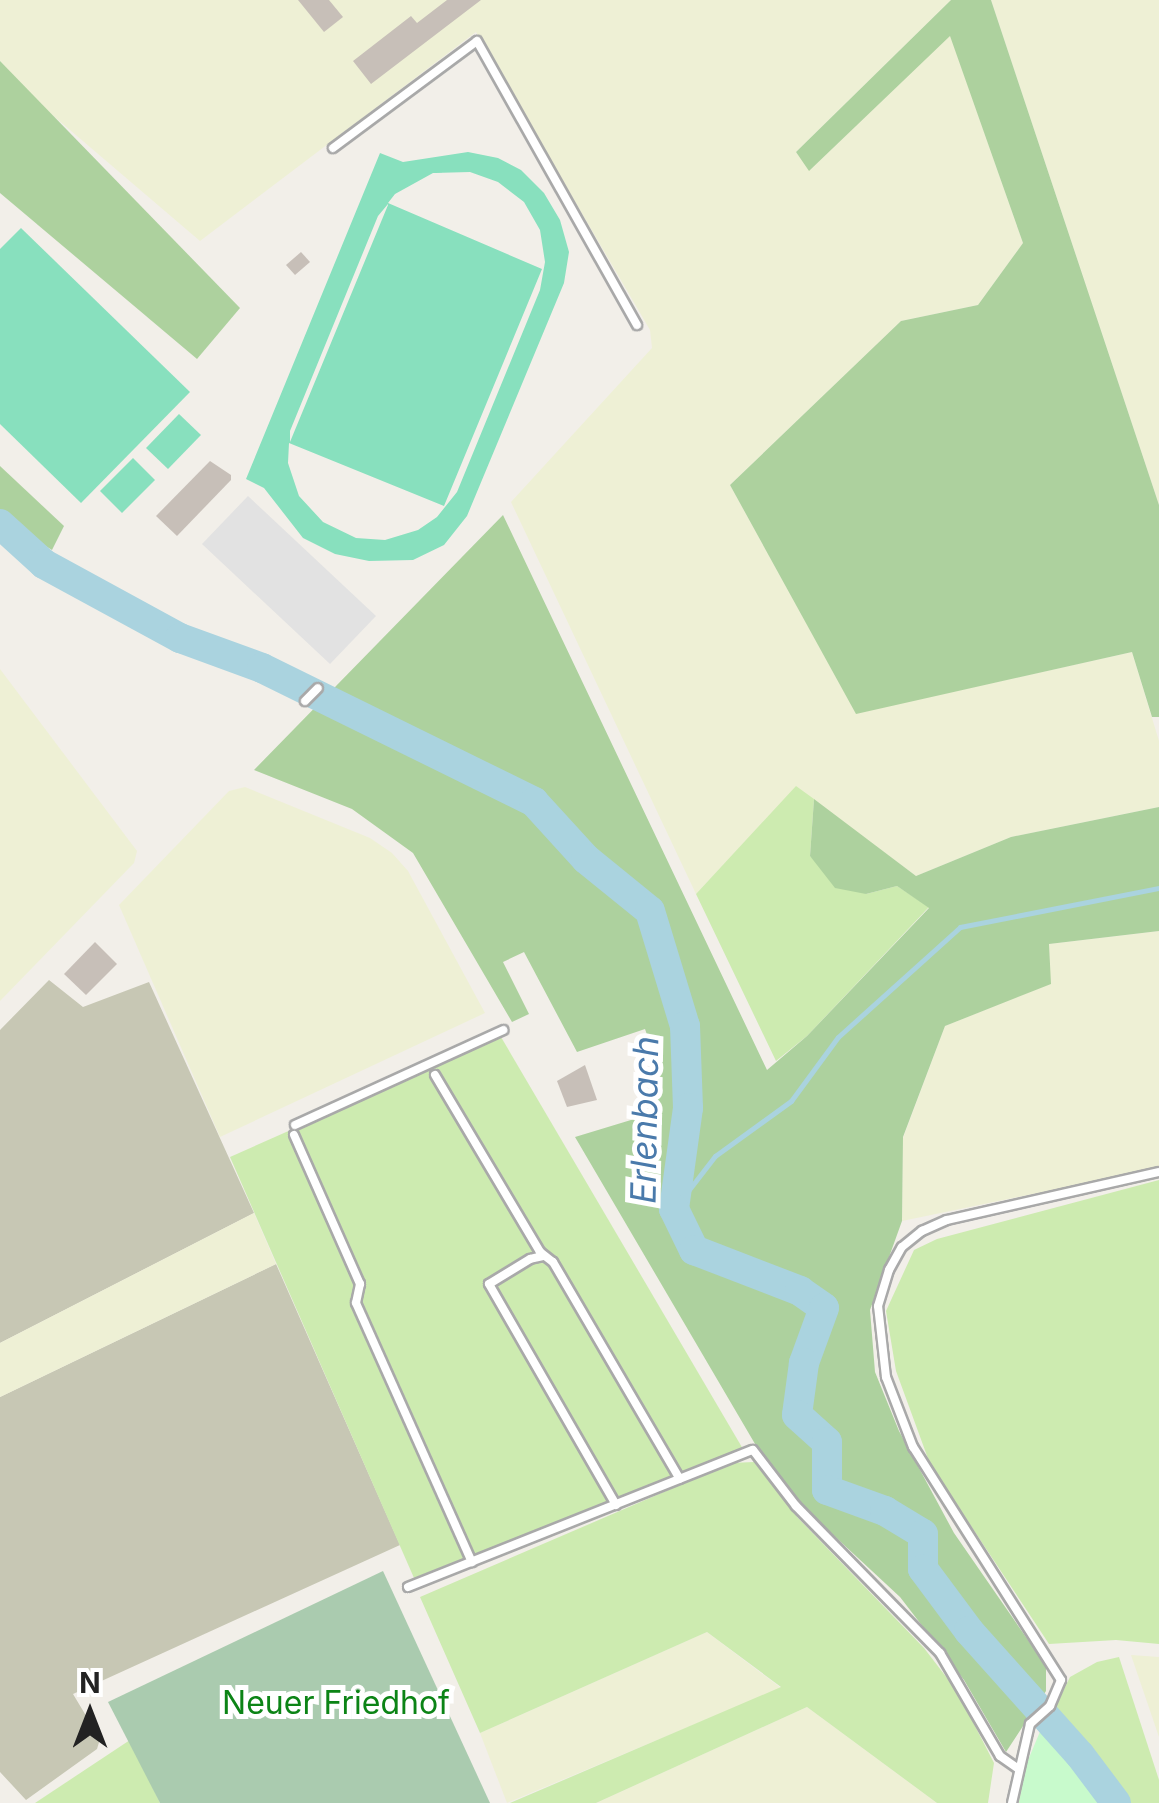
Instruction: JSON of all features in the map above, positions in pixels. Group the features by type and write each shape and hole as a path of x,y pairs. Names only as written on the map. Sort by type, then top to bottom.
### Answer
{"lane":[{"path":"333,148 476,40 637,325"},
{"path":"305,701 318,688"},
{"path":"472,1562 356,1303 360,1284 295,1130 503,1030"},
{"path":"435,1076 543,1256 553,1262 680,1479"},
{"path":"1012,1803 1030,1724 1050,1706 1060,1680 913,1447 886,1377 878,1306 902,1248 922,1232 947,1220 1159,1172"},
{"path":"543,1256 530,1258 489,1284 616,1505"},
{"path":"408,1587 754,1450 796,1506 940,1653 1000,1756 1017,1768"}],"shaded area":[{"path":"0,0 951,0 796,152 810,170 950,35 1023,243 978,305 901,321 730,485 856,713 1132,652 1159,741 1159,807 1011,837 916,876 796,787 696,894 511,502 652,348 650,330 476,32 200,241 29,95 0,61"},
{"path":"991,0 1159,0 1159,505"},
{"path":"248,496 376,616 330,664 202,544"},
{"path":"0,669 137,851 134,863 0,1001"},
{"path":"245,787 370,838 392,853 408,871 485,1013 220,1137 119,905 229,791"},
{"path":"1159,931 1159,1168 902,1221 903,1138 945,1026 1050,984 1049,944"},
{"path":"49,980 83,1007 149,982 254,1213 0,1343 0,1030"},
{"path":"254,1213 276,1264 0,1397 0,1343"},
{"path":"276,1264 400,1545 73,1694 100,1739 97,1749 26,1800 0,1772 0,1397"},
{"path":"707,1632 781,1688 507,1803 480,1733"},
{"path":"1131,1655 1159,1657 1159,1737"},
{"path":"807,1707 937,1803 596,1803"}],"green space":[{"path":"951,0 991,0 1159,505 1159,717 1152,717 1132,652 856,714 730,485 901,321 978,305 1023,243 950,36 809,171 796,152"},
{"path":"0,61 240,308 197,359 0,193"},
{"path":"468,152 498,158 521,170 544,193 560,220 569,252 564,283 467,516 444,545 413,560 369,561 335,554 303,538 264,488 246,479 380,153 403,162","holes":["470,172 498,182 524,202 540,230 545,262 540,290 457,492 437,517 418,530 385,540 356,538 323,522 299,496 288,463 289,443 444,506 542,269 388,203 395,194 433,173","388,205 290,442 290,431 378,216"]},
{"path":"21,228 190,392 81,503 0,424 0,249"},
{"path":"179,414 201,435 168,469 146,448"},
{"path":"133,458 155,480 122,513 100,491"},
{"path":"0,466 64,526 52,550 0,518"},
{"path":"503,515 767,1070 807,1036 929,908 897,886 866,894 835,888 810,856 814,799 916,876 1011,837 1159,807 1159,931 1049,944 1051,984 945,1026 903,1137 902,1221 870,1310 875,1372 899,1431 954,1533 1046,1666 1046,1691 1006,1752 964,1680 900,1597 801,1505 758,1449 575,1137 654,1113 654,1055 645,1029 577,1052 524,952 503,962 529,1014 512,1022 413,853 352,809 254,770"},
{"path":"796,786 814,799 810,856 866,894 897,886 929,907 807,1036 776,1061 696,894"},
{"path":"501,1037 743,1449 414,1578 230,1157"},
{"path":"1159,1180 1159,1644 1116,1640 1049,1644 930,1464 896,1371 886,1311 914,1250 937,1239"},
{"path":"754,1462 798,1518 924,1648 957,1691 994,1763 988,1803 937,1803 807,1707 596,1803 510,1803 781,1687 707,1632 480,1733 420,1597 731,1463"},
{"name":"Neuer Friedhof","path":"383,1571 490,1803 160,1803 108,1702"},
{"path":"1119,1657 1159,1780 1159,1803 1019,1803 1026,1765 1070,1677 1097,1662"},
{"path":"1044,1722 1107,1803 1019,1803 1026,1765"},
{"path":"130,1740 160,1803 35,1803"}],"building":[{"path":"298,0 329,0 343,17 324,32"},
{"path":"447,0 481,0 371,84 353,61 411,16 417,23"},
{"path":"301,252 310,262 295,275 286,265"},
{"path":"210,461 231,475 231,480 177,536 156,516"},
{"path":"95,942 117,964 86,995 64,974"},
{"path":"585,1065 597,1100 567,1107 557,1081"}],"waterway":[{"name":"Erlenbach","path":"0,524 44,564 180,638 262,668 534,802 586,859 650,911 685,1026 688,1108 674,1209 694,1250 800,1291 824,1308 804,1363 797,1415 827,1442 827,1490 885,1511 923,1534 923,1569 969,1631 1080,1755 1116,1803"},
{"path":"674,1209 715,1156 791,1101 838,1037 960,927 1159,888"}]}
